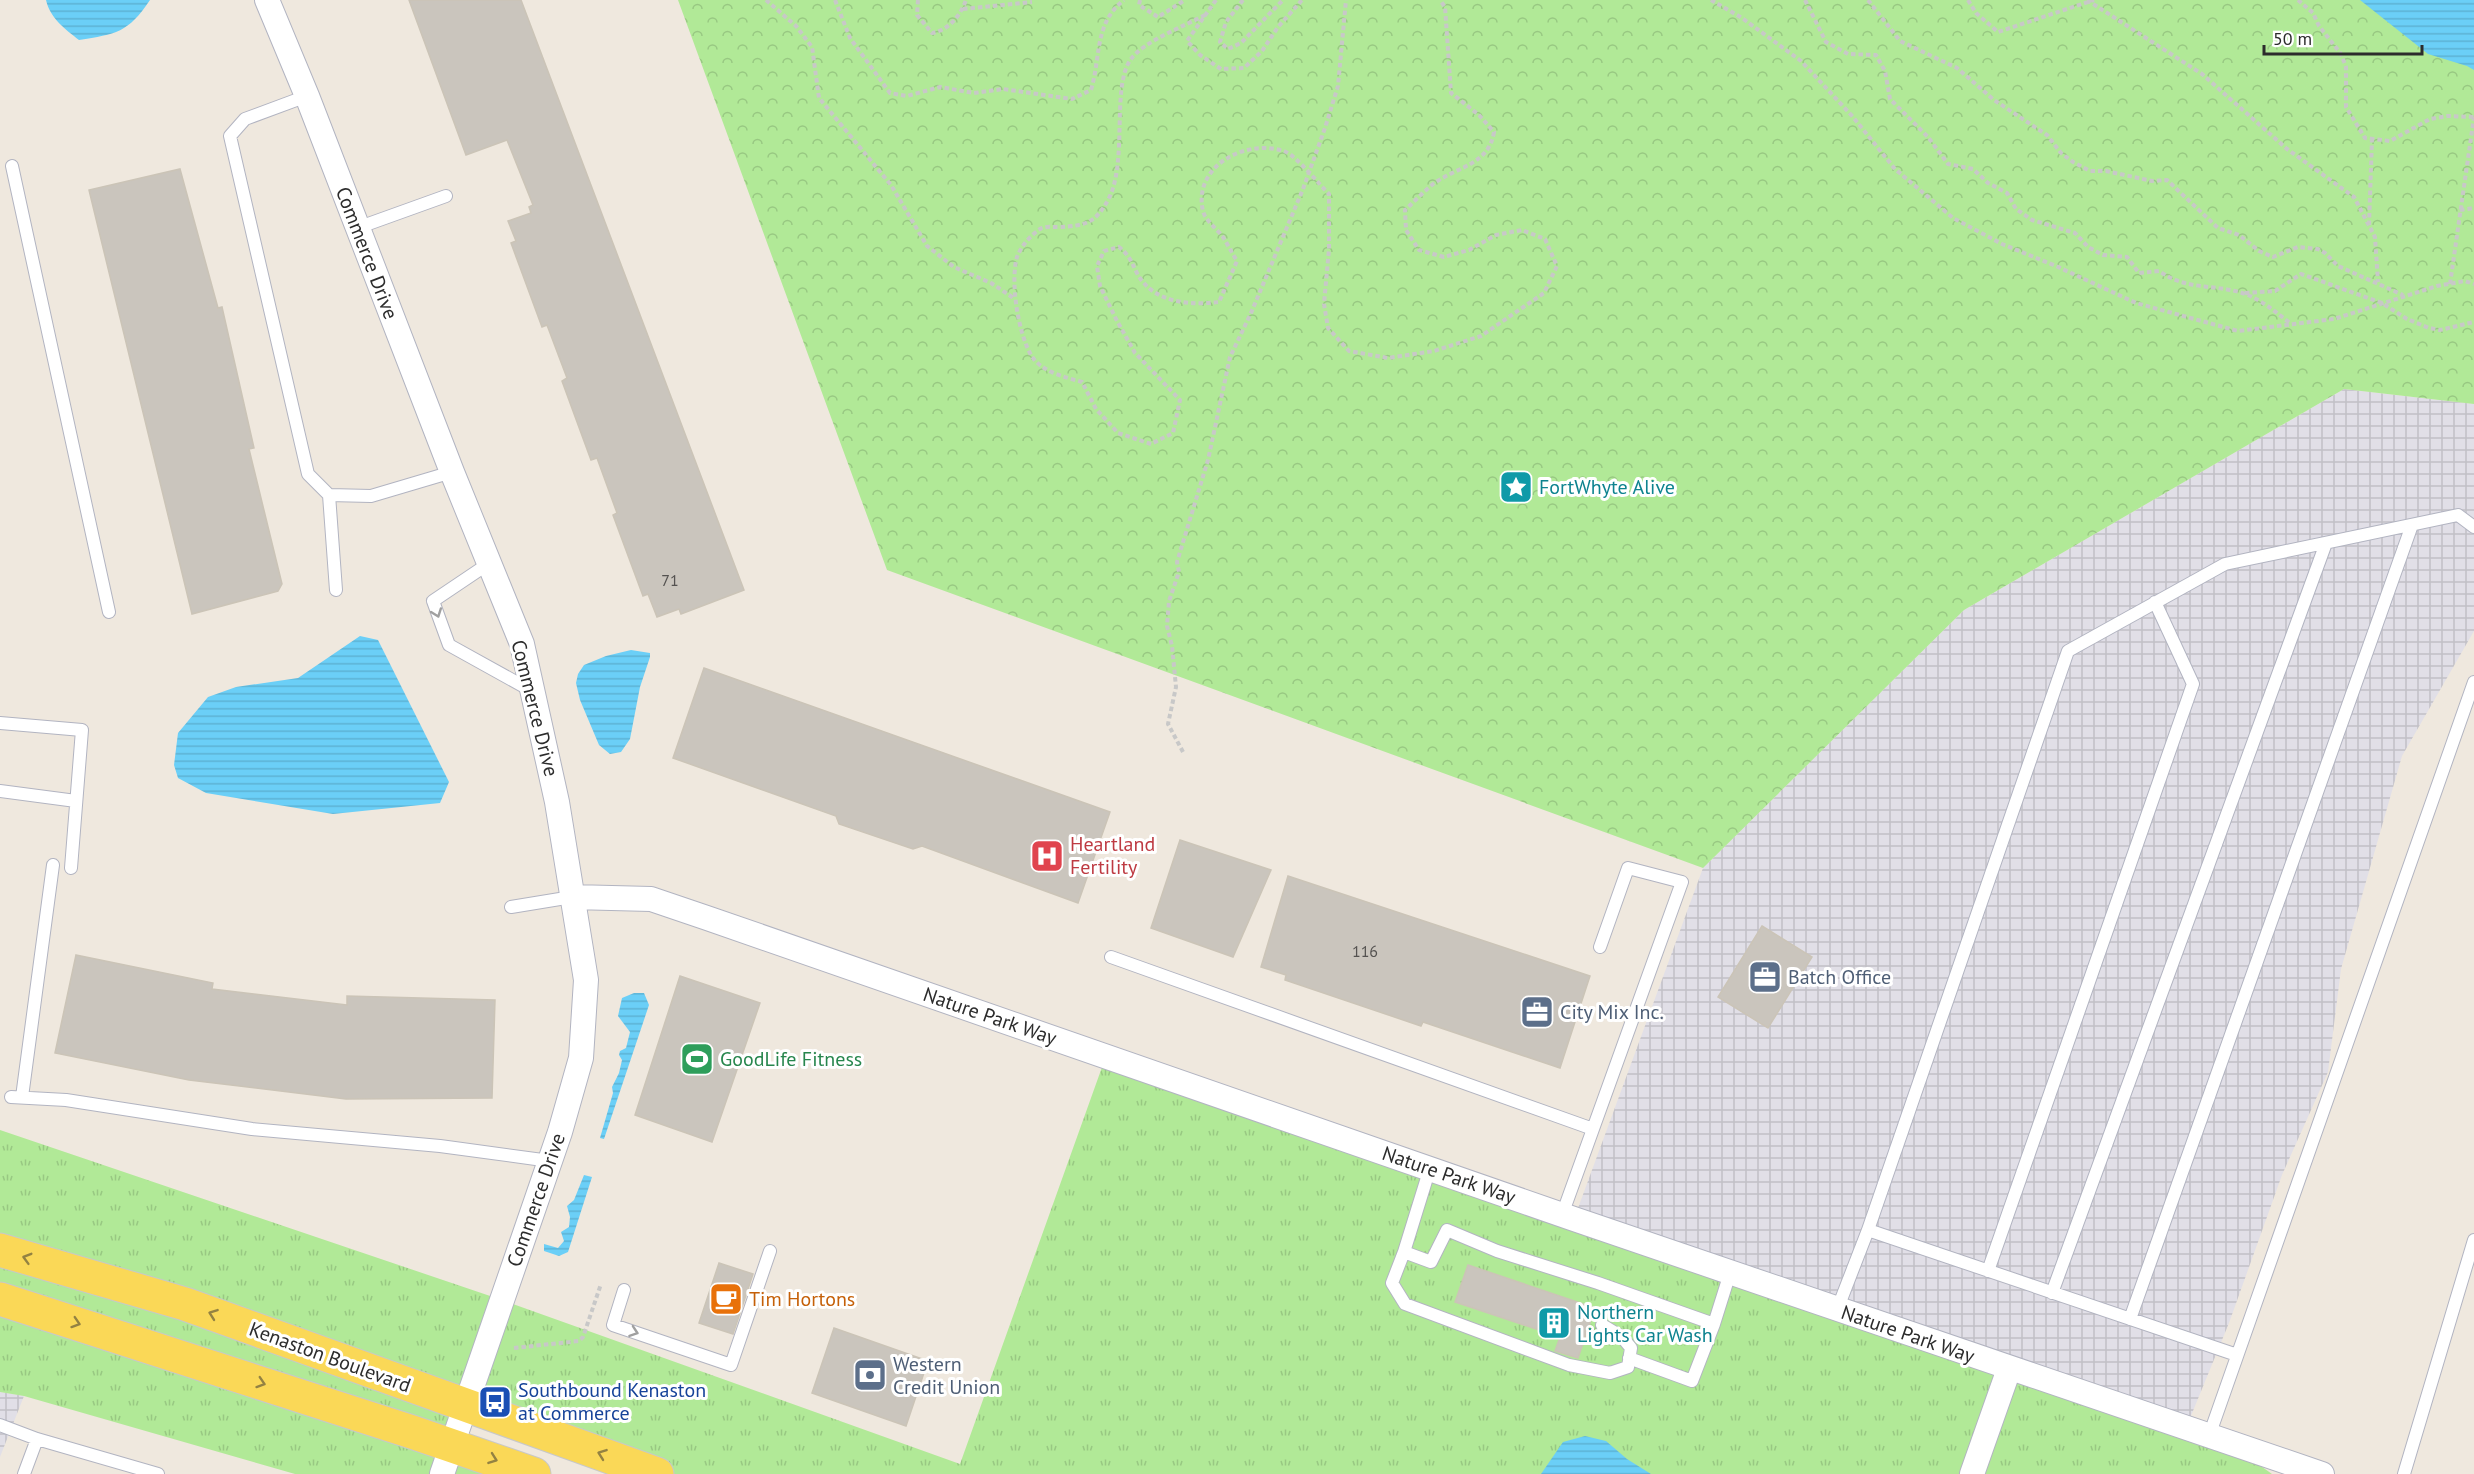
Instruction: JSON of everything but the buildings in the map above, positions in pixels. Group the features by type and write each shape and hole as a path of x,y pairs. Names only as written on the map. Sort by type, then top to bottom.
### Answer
{"main road":[{"name":"Kenaston Boulevard","path":"0,1250 185,1304 657,1474"},
{"path":"0,1299 447,1460 534,1474"}],"street":[{"name":"Commerce Drive","path":"267,0 307,96 488,564 522,644 557,802 586,980 581,1058 550,1161 447,1460"},
{"name":"Nature Park Way","path":"572,897 651,899 1837,1310 2322,1474"},
{"path":"1972,1474 2009,1369"}],"lane":[{"path":"307,96 245,119 230,136 308,474 329,495 336,590"},
{"path":"12,165 108,612"},
{"path":"357,228 447,196"},
{"path":"329,495 371,496 452,472"},
{"path":"1837,1310 1868,1230 2068,651 2225,564 2458,515 2474,527"},
{"path":"2130,1319 2412,525"},
{"path":"2052,1293 2326,543"},
{"path":"488,564 433,601 449,645 534,692"},
{"path":"1988,1271 2193,684 2155,602"},
{"path":"2209,1436 2474,682"},
{"path":"0,723 82,730 71,868"},
{"path":"0,791 76,801"},
{"path":"54,865 17,1097 66,1100 252,1129 440,1146 550,1161"},
{"path":"1563,1215 1682,882 1628,868 1600,947"},
{"path":"512,907 572,897"},
{"path":"1112,957 1593,1129"},
{"path":"1430,1168 1392,1283 1405,1304 1569,1365 1610,1373 1628,1367 1631,1348 1622,1337 1602,1325"},
{"path":"1404,1252 1431,1263 1447,1230 1497,1251 1599,1283 1714,1324"},
{"path":"1868,1230 2237,1355"},
{"path":"2404,1474 2474,1240"},
{"path":"624,1290 613,1325 730,1365 770,1251"},
{"path":"1629,1358 1692,1380 1714,1324 1730,1273"},
{"path":"0,1425 37,1439 158,1474"},
{"path":"24,1474 37,1439"}],"path":[{"path":"766,0 796,26 812,47 819,98 891,185 927,246 954,267 991,283 1015,299"},
{"path":"835,0 850,38 890,93 907,96 940,87 974,93 1003,89 1072,99 1091,90 1097,69 1100,33 1113,8 1124,0"},
{"path":"918,0 917,15 932,33 945,30 963,9 966,0"},
{"path":"1140,0 1139,5 1158,17 1185,0"},
{"path":"1216,0 1187,41 1200,55 1221,69 1245,68 1262,51 1278,27 1302,0"},
{"path":"1243,0 1226,22 1220,42 1228,49 1241,43 1283,0"},
{"path":"1183,752 1168,724 1176,687 1172,646 1167,626 1169,601 1179,572 1177,562 1208,460 1230,357 1251,314 1309,173 1338,86 1346,0"},
{"path":"1205,15 1147,46 1131,60 1124,76 1120,146 1114,188 1099,216 1076,226 1042,228 1025,243 1017,258 1015,299 1017,316 1031,356 1048,371 1082,382 1096,409 1118,433 1150,444 1173,433 1180,400 1135,354 1100,286 1097,266 1104,251 1119,248 1130,256 1143,282 1162,297 1197,304 1219,302 1237,261 1223,237 1203,213 1203,191 1212,170 1229,155 1262,146 1288,152 1329,194 1329,249 1324,304 1328,328 1349,351 1388,358 1434,351 1481,336 1544,293 1557,266 1545,239 1522,230 1496,235 1469,250 1444,257 1419,250 1406,230 1405,210 1434,184 1480,159 1492,145 1494,132 1479,115 1451,93 1445,7 1440,0"},
{"path":"1711,0 1742,18 1801,61 1853,117 1895,169 1953,218 2002,244 2136,303 2238,331 2334,319 2403,295 2465,281 2474,284"},
{"path":"1805,0 1826,42 1848,54 1876,55 1885,71 1890,99 1928,137 1948,164 1973,169 1988,183 2007,193 2016,209 2032,220 2075,233 2088,247 2103,255 2127,258 2139,273 2159,271 2174,281 2241,292 2275,291 2301,274 2382,303 2407,319 2440,330 2474,322"},
{"path":"1868,0 1900,41 1957,68 1994,100 2048,135 2061,153 2073,162 2090,171 2106,171 2152,181 2167,180 2218,228 2239,235 2266,254 2273,257 2298,247 2318,249 2338,266 2403,295"},
{"path":"1968,0 1977,13 1998,32 2090,1 2202,74 2287,148 2354,197 2375,237 2378,282"},
{"path":"2298,0 2313,13 2319,26 2340,54 2346,67 2346,107 2365,138 2390,141 2430,119 2448,116 2474,117 2450,284"},
{"path":"963,9 1033,1"},
{"path":"2369,226 2372,139"},
{"path":"2460,210 2474,208"},
{"path":"2241,292 2292,325"},
{"path":"514,1348 579,1341 583,1337 601,1284"}],"shaded area":[{"name":"City Mix Inc.","path":"2344,389 2474,404 2474,631 2402,756 2341,969 2328,1072 2282,1175 2229,1323 2186,1428 1574,1219 1703,868 1964,610"},
{"path":"0,1392 24,1396 0,1457"}],"green space":[{"name":"FortWhyte Alive","path":"678,0 2474,0 2474,404 2344,389 1964,610 1703,868 887,570"},
{"path":"1106,1056 2227,1442 2272,1474 657,1474 466,1406 453,1445 533,1474 295,1474 24,1396 0,1392 0,1130 502,1300 960,1464"}],"water":[{"path":"46,0 150,0 128,26 103,36 79,40 55,18"},
{"path":"2360,0 2474,0 2474,70 2428,54"},
{"path":"360,636 378,640 449,782 440,803 333,814 206,793 178,778 174,765 178,733 208,697 236,687 298,678"},
{"path":"631,650 650,653 650,657 640,687 630,739 621,752 610,754 599,745 580,700 576,683 578,674 584,665 606,656"},
{"path":"634,993 644,993 649,1005 604,1139 600,1138 613,1093 612,1087 622,1060 619,1055 620,1051 626,1048 630,1032 618,1016 622,998"},
{"path":"584,1175 592,1177 568,1252 559,1256 544,1251 544,1244 558,1248 564,1241 561,1232 569,1227 570,1217 567,1206 574,1200"},
{"path":"1585,1436 1606,1441 1627,1459 1651,1474 1541,1474 1563,1442"}],"place":[{"name":"FortWhyte Alive","path":"1516,487"},
{"name":"Heartland Fertility","path":"1047,856"},
{"name":"Batch Office","path":"1765,977"},
{"name":"City Mix Inc.","path":"1537,1012"},
{"name":"GoodLife Fitness","path":"697,1059"},
{"name":"Tim Hortons","path":"726,1299"},
{"name":"Northern Lights Car Wash","path":"1554,1323"},
{"name":"Western Credit Union","path":"870,1375"},
{"name":"Southbound Kenaston at Commerce","path":"495,1402"}]}
